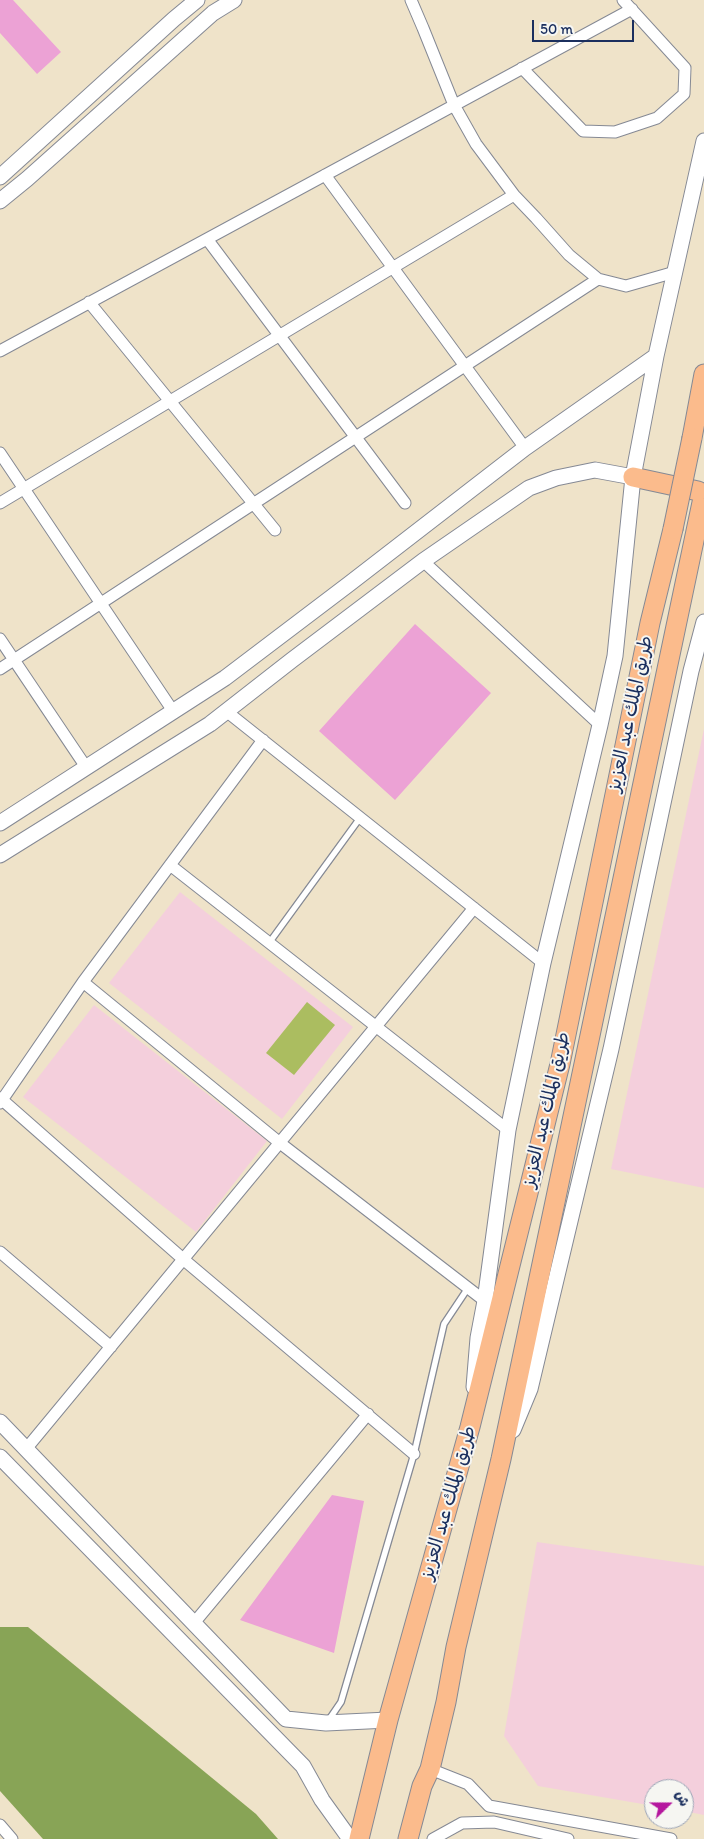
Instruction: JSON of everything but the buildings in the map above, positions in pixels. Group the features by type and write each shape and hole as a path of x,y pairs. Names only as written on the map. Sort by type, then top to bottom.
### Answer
{"main road":[{"name":"طريق الملك عبد العزيز","path":"359,1839 388,1720 470,1427 560,1064 650,623 673,529 704,374"},
{"path":"408,1839 422,1786 430,1769 446,1702 456,1647 501,1459 704,492 633,477"}],"street":[{"path":"0,177 197,0"},
{"path":"0,201 213,12 234,0"},
{"path":"411,0 454,105 476,144 514,195 569,256 598,279 626,286 675,272"},
{"path":"522,68 583,130 615,132 657,118 684,94 684,68 623,0"},
{"path":"0,350 632,9"},
{"path":"470,1427 478,1338 485,1301 508,1130 543,963 600,725 614,656 633,477 656,356 704,141"},
{"path":"325,174 525,448"},
{"path":"0,503 394,269 514,195"},
{"path":"207,239 406,503"},
{"path":"0,669 598,279"},
{"path":"89,302 275,530"},
{"path":"0,823 232,672 525,448 656,356"},
{"path":"0,453 173,711"},
{"path":"0,855 210,724 423,561 529,488 556,478 595,470 633,477"},
{"path":"423,561 600,725"},
{"path":"501,1459 530,1389 535,1370 611,1049 689,680 704,622"},
{"path":"0,639 86,767"},
{"path":"226,711 543,963"},
{"path":"262,740 84,982 1,1100 183,1259 414,1454"},
{"path":"170,865 508,1130"},
{"path":"26,1449 474,908"},
{"path":"84,982 280,1143 485,1301"},
{"path":"0,1252 111,1347"},
{"path":"194,1623 368,1414"},
{"path":"0,1422 286,1719 326,1723 388,1720"},
{"path":"0,1457 302,1766 322,1800 350,1839"},
{"path":"430,1769 468,1784 489,1806 671,1839"},
{"path":"433,1839 462,1823 494,1822 568,1839"},
{"path":"0,1825 12,1839"}],"lane":[{"path":"269,943 360,818"},
{"path":"326,1723 341,1702 414,1454 444,1324 468,1288"}],"shaded area":[{"path":"704,729 704,1188 611,1169"},
{"path":"180,892 353,1027 282,1119 109,983"},
{"path":"94,1005 267,1141 196,1232 23,1097"},
{"path":"537,1542 704,1566 704,1815 694,1813 694,1779 644,1779 644,1804 538,1786 504,1736"}],"green space":[{"path":"307,1002 335,1025 294,1075 266,1053"},
{"path":"0,1627 28,1627 256,1814 278,1839 43,1839 0,1791"}]}
